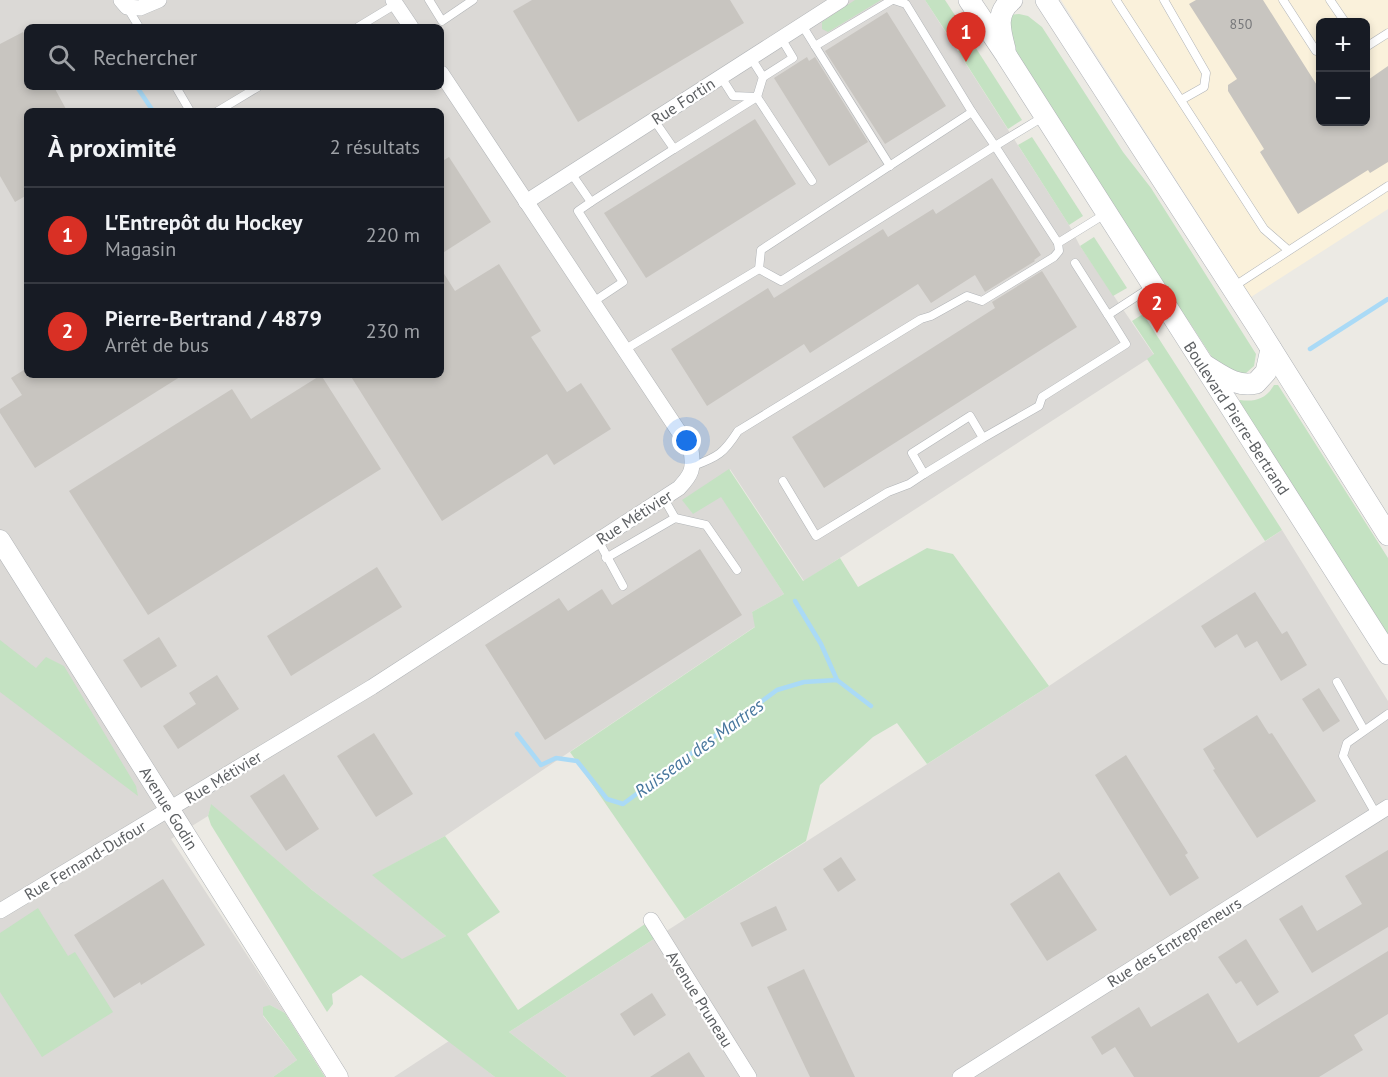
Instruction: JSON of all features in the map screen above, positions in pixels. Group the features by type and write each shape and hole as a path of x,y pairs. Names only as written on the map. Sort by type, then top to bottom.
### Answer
{"main road":[{"name":"Boulevard Pierre-Bertrand","path":"969,0 1388,654"},
{"path":"1006,56 1000,16 1012,0"},
{"path":"1034,0 1058,20"},
{"path":"1046,0 1388,535"},
{"path":"1203,364 1227,379 1242,384 1256,383 1266,372 1271,349"}],"street":[{"path":"124,4 140,8 159,0"},
{"name":"Rue Fortin","path":"526,202 841,0"},
{"path":"395,2 409,24"},
{"path":"444,78 691,450 693,466"},
{"name":"Rue Métivier","path":"170,809 372,687 679,488 688,478 693,466"},
{"name":"Avenue Godin","path":"0,540 338,1077"},
{"name":"Rue Fernand-Dufour","path":"0,911 170,809"},
{"name":"Rue des Entrepreneurs","path":"960,1077 1382,811"},
{"name":"Avenue Pruneau","path":"651,920 749,1077"}],"lane":[{"path":"429,0 442,24"},
{"path":"442,21 473,0"},
{"path":"693,466 716,457 729,445 738,431 921,320 967,296 982,301 1054,257 1059,251 1058,243 972,112 906,4 893,0 815,46"},
{"path":"1116,0 1264,230 1288,250"},
{"path":"1164,0 1206,73 1204,87 1181,100"},
{"path":"1283,0 1316,51"},
{"path":"1330,0 1342,18"},
{"path":"362,24 395,2"},
{"path":"124,4 137,24"},
{"path":"802,25 890,166"},
{"path":"1370,44 1388,33"},
{"path":"593,302 623,282 578,210 757,97 763,77 793,58 781,38"},
{"path":"751,58 763,77"},
{"path":"721,77 733,96 757,97"},
{"path":"178,90 188,108"},
{"path":"223,108 253,90"},
{"path":"757,97 812,181"},
{"path":"759,269 761,250 972,112"},
{"path":"759,269 780,281 1045,116"},
{"path":"654,120 674,149"},
{"path":"571,173 591,202"},
{"path":"1232,288 1388,186"},
{"path":"1058,243 1106,213"},
{"path":"783,481 816,536 888,492 909,484 1039,406 1042,397 1126,344 1075,263"},
{"path":"624,350 759,269"},
{"path":"1108,315 1152,286"},
{"path":"924,474 912,453 970,416 983,438"},
{"path":"663,497 675,518"},
{"path":"606,558 675,518 706,525 737,570"},
{"path":"598,540 623,586"},
{"path":"1337,682 1364,730"},
{"path":"1382,811 1343,756 1347,743 1388,714"}],"shaded area":[{"path":"0,0 925,0 1069,225 1080,246 1154,355 804,581 730,469 721,496 784,594 752,612 756,626 445,836 373,875 446,936 402,960 312,890 211,805 208,816 171,839 285,1013 270,1005 263,1016 297,1060 273,1077 0,1077"},
{"path":"1061,0 1388,0 1388,209 1251,297"},
{"path":"1282,530 1388,701 1388,1077 567,1077 509,1032 1049,686"},
{"path":"449,1041 495,1077 394,1077"}],"green space":[{"path":"855,0 881,0 828,32 822,29 822,22"},
{"path":"925,0 945,0 960,23 946,32"},
{"path":"1010,15 1028,16 1042,27 1123,152 1151,188 1256,354 1254,366 1246,373 1234,375 1221,371 1188,320 1172,304 1010,44"},
{"path":"972,42 1022,120 1008,129 958,51"},
{"path":"1032,137 1083,216 1069,225 1018,145"},
{"path":"1094,237 1127,288 1113,296 1080,246"},
{"path":"1143,314 1282,530 1265,541 1147,359 1154,354 1132,321"},
{"path":"1274,385 1278,385 1388,558 1388,641 1238,403 1240,400 1260,398 1267,394"},
{"path":"729,469 803,581 840,558 858,587 927,548 953,554 1049,686 927,764 897,723 873,737 820,785 806,841 685,919 570,752 755,627 752,612 784,594 721,497 693,514 682,500"},
{"path":"0,640 36,668 46,657 64,666 136,786 138,796 0,692"},
{"path":"211,804 312,890 402,959 446,936 372,875 445,836 500,912 467,934 518,1010 648,922 657,937 509,1032 567,1077 495,1077 361,975 332,994 333,1004 327,1012 211,825 208,816"},
{"path":"38,908 68,956 75,952 113,1012 42,1057 0,992 0,933"},
{"path":"270,1005 285,1013 325,1077 273,1077 297,1060 263,1015 263,1007"}],"building":[{"path":"532,0 730,0 744,23 578,122 513,11"},
{"path":"1196,0 1263,0 1316,84 1316,126 1370,126 1370,79 1388,66 1388,162 1370,173 1368,170 1298,214 1260,152 1264,149 1228,91 1228,85 1237,79 1189,4"},
{"path":"887,12 946,106 885,144 825,51"},
{"path":"23,32 24,90 56,90 65,108 24,108 24,197 15,202 0,176 0,44"},
{"path":"807,57 809,61 815,57 868,142 829,166 774,78"},
{"path":"755,119 796,184 646,278 604,213"},
{"path":"449,157 491,222 444,252 444,160"},
{"path":"992,178 1041,255 1035,261 985,292 975,275 931,303 918,284 810,353 804,344 707,406 671,349 768,288 774,298 883,229 888,237 933,209 936,214"},
{"path":"499,264 541,331 531,337 567,392 581,383 611,429 554,465 547,454 442,521 352,378 444,378 444,274 455,291"},
{"path":"1042,271 1077,327 824,488 792,437 995,308 992,302"},
{"path":"24,370 24,378 178,378 35,468 0,413 0,409 22,395 11,378"},
{"path":"316,378 323,378 381,469 148,615 69,491 232,389 251,419"},
{"path":"700,549 742,615 545,740 485,645 559,598 568,611 602,589 612,605"},
{"path":"377,567 402,607 291,676 267,636"},
{"path":"1255,592 1282,634 1287,631 1307,665 1281,681 1257,641 1245,648 1237,634 1215,648 1201,626"},
{"path":"159,637 177,666 141,688 123,660"},
{"path":"217,675 239,709 178,749 163,726 196,704 189,693"},
{"path":"1319,688 1340,721 1323,732 1302,699"},
{"path":"1257,715 1269,734 1272,733 1316,801 1257,838 1213,770 1215,769 1203,749"},
{"path":"374,733 413,794 376,817 337,756"},
{"path":"1126,755 1188,853 1185,855 1199,878 1170,896 1095,775"},
{"path":"284,774 319,829 286,851 250,796"},
{"path":"1388,850 1388,927 1312,973 1279,919 1302,905 1317,931 1362,904 1345,876"},
{"path":"841,857 856,880 838,892 823,869"},
{"path":"1059,872 1097,930 1047,961 1010,904"},
{"path":"163,879 205,945 141,985 140,982 114,998 74,935"},
{"path":"776,906 787,930 752,947 740,923"},
{"path":"1246,939 1279,992 1257,1006 1241,981 1236,984 1218,957"},
{"path":"1388,951 1388,1014 1354,1035 1363,1050 1319,1077 1134,1077 1115,1047 1102,1055 1091,1037 1139,1007 1151,1027 1208,993 1238,1043"},
{"path":"804,969 855,1077 810,1077 767,987"},
{"path":"652,993 666,1015 634,1036 620,1014"},
{"path":"689,1052 705,1077 650,1077"}],"waterway":[{"name":"Ruisseau des Martres","path":"139,90 151,108"},
{"path":"1310,349 1388,299"},
{"path":"795,601 821,644 837,680"},
{"name":"Ruisseau des Martres","path":"517,734 541,765 556,758 577,761 607,799 623,804 777,690 804,682 837,680 871,706"}],"place":[{"name":"L'Entrepôt du Hockey","path":"966,62"},
{"name":"Pierre-Bertrand / 4879","path":"1157,333"}]}
